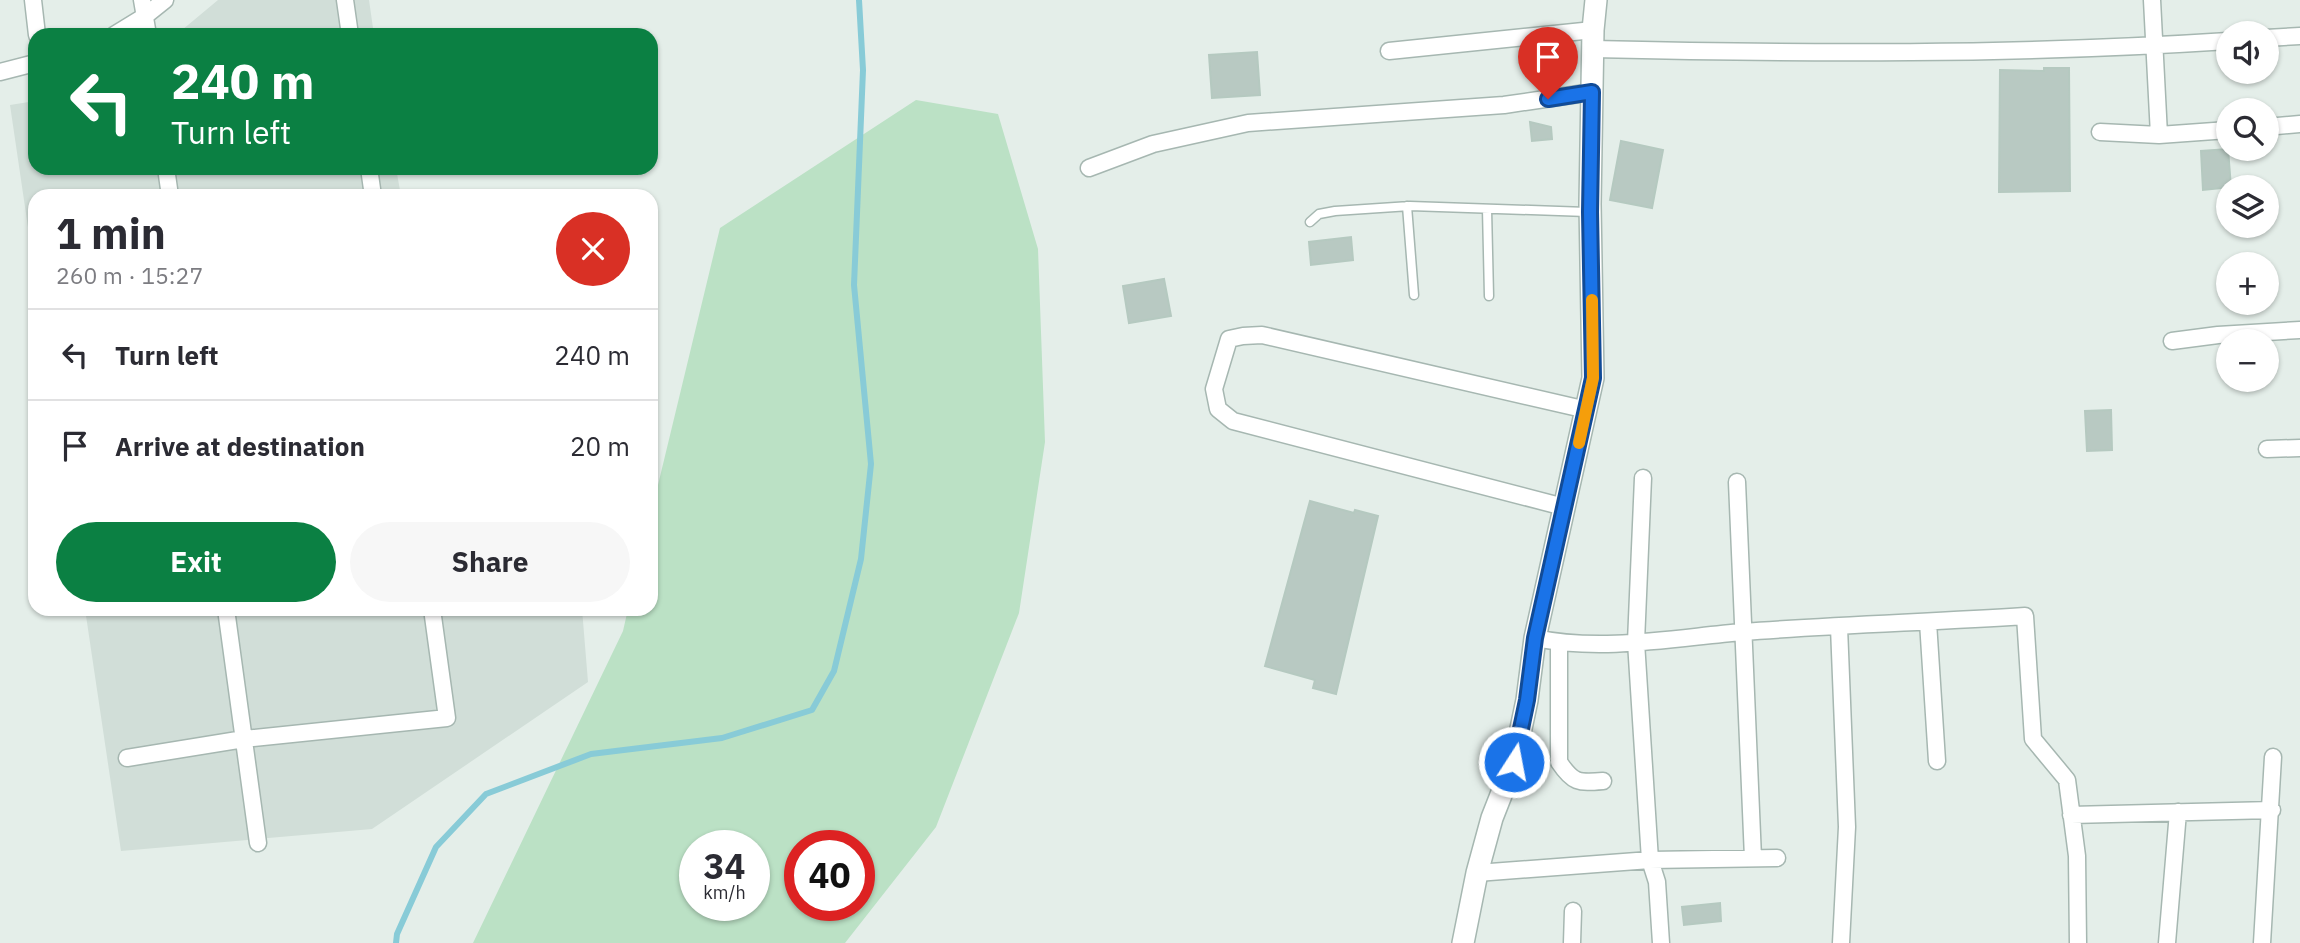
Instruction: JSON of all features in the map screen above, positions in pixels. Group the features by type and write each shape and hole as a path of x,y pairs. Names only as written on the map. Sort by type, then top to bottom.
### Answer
{"street":[{"path":"33,0 36,28"},
{"path":"122,28 144,8 165,0"},
{"path":"345,0 349,28"},
{"path":"1463,943 1477,873 1492,818 1514,762 1527,700 1535,638 1593,378 1590,212 1596,0"},
{"path":"2152,0 2159,135"},
{"path":"144,8 147,28"},
{"path":"2279,37 2300,36"},
{"path":"1389,51 1593,39 1763,53 2112,49 2216,42"},
{"path":"0,72 28,65"},
{"path":"1089,168 1153,144 1248,123 1504,105 1592,92"},
{"path":"2279,126 2300,124"},
{"path":"2101,132 2159,135 2216,131"},
{"path":"2172,341 2300,330"},
{"path":"1564,507 1233,421 1218,409 1214,389 1229,339 1243,335 1262,335 1587,410"},
{"path":"2267,449 2300,448"},
{"path":"1643,478 1636,642 1650,860 1657,882 1661,943"},
{"path":"1737,482 1753,858"},
{"path":"227,616 258,843"},
{"path":"127,758 244,739 447,718 433,616"},
{"path":"1535,638 1559,643 1636,642 1743,632 2025,616 2032,739 2067,780 2077,856 2078,943"},
{"path":"1928,622 1937,761"},
{"path":"1839,627 1847,827 1841,943"},
{"path":"1559,643 1559,762 1570,778 1584,783 1603,781"},
{"path":"2262,943 2272,810 2273,757"},
{"path":"2071,815 2272,810"},
{"path":"2167,943 2178,812"},
{"path":"1477,873 1650,860 1777,858"},
{"path":"1572,943 1573,911"}],"lane":[{"path":"1310,222 1320,214 1335,211 1406,206 1590,212"},
{"path":"1406,206 1414,295"},
{"path":"1487,209 1489,296"}],"shaded area":[{"path":"218,0 369,0 373,28 184,28"},
{"path":"28,102 28,175 397,175 400,189 28,189 28,227 10,105"},
{"path":"86,616 583,616 588,682 372,829 121,851"}],"green space":[{"path":"916,100 998,114 1038,249 1045,442 1019,613 936,827 875,905 875,830 784,830 784,921 862,921 845,943 473,943 623,631 626,616 658,616 658,485 720,228"}],"building":[{"path":"1257,52 1260,95 1212,98 1209,55"},
{"path":"1558,68 1559,84 1543,86 1541,69"},
{"path":"2044,68 2069,68 2070,191 1999,192 2000,70 2044,71"},
{"path":"1530,122 1551,127 1552,139 1532,141"},
{"path":"1621,141 1663,150 1652,208 1610,200"},
{"path":"2216,150 2216,161 2229,161 2230,175 2216,175 2216,189 2203,190 2201,151"},
{"path":"1351,237 1353,260 1311,265 1309,242"},
{"path":"1164,279 1171,316 1129,323 1123,286"},
{"path":"2111,410 2112,450 2087,451 2085,411"},
{"path":"1310,501 1354,513 1355,510 1378,516 1336,694 1313,688 1315,680 1265,666"},
{"path":"1720,903 1721,921 1684,925 1682,907"}],"waterway":[{"path":"396,943 397,934 436,847 486,794 591,754 722,738 812,710 834,671 861,559 871,464 854,285 863,70 859,0"}],"slow traffic":[{"path":"1579,443 1593,378 1592,300"}],"route":[{"path":"1514,762 1527,700 1535,638 1593,378 1590,212 1592,92 1548,99"}]}
